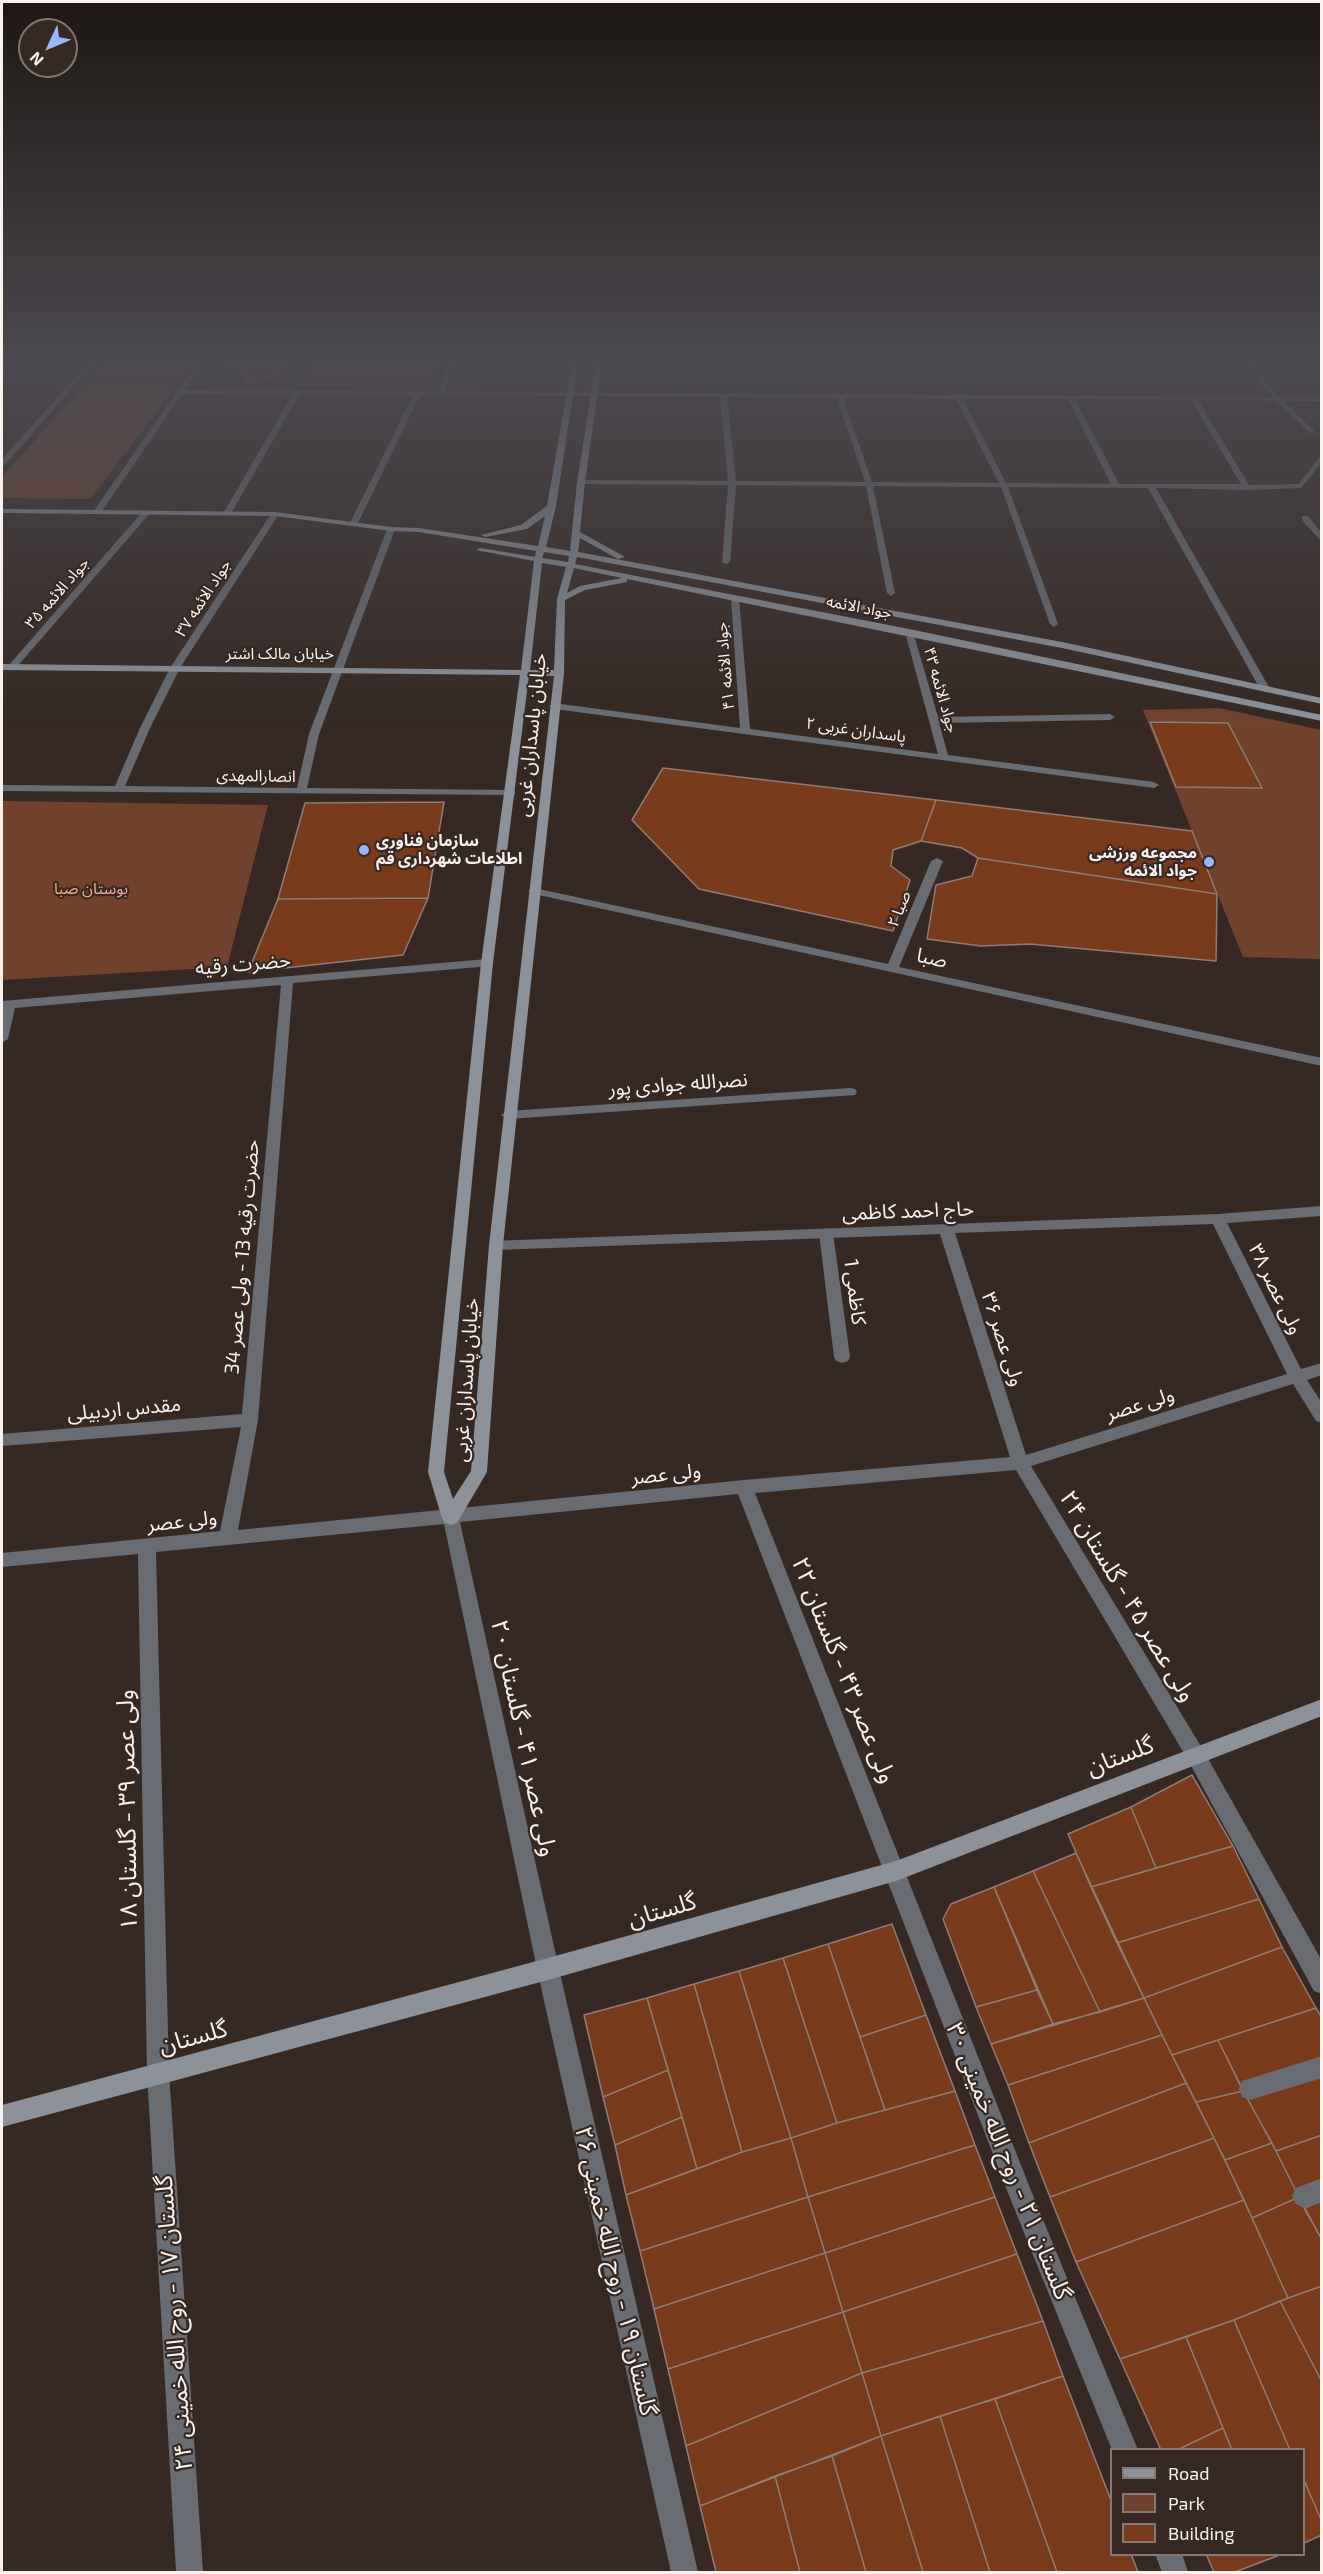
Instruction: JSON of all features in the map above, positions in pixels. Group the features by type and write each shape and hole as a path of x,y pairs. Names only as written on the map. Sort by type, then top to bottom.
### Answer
{"street":[{"path":"97,512 117,483"},
{"path":"228,512 245,483"},
{"path":"354,523 374,483"},
{"name":"خیابان پاسداران غربی","path":"451,1518 436,1472 487,963 511,793 540,554 556,483"},
{"name":"خیابان پاسداران غربی","path":"451,1518 479,1472 508,1115 559,673 561,598 572,559 581,483"},
{"path":"726,562 732,483"},
{"path":"748,483 1247,488 1301,486 1303,483"},
{"path":"1003,483 1054,624"},
{"path":"1114,483 1116,487"},
{"path":"1244,483 1247,488"},
{"path":"869,484 891,593"},
{"path":"1151,487 1265,689"},
{"path":"452,536 492,535 516,530 542,515 552,506"},
{"name":"جواد الائمه","path":"2,511 275,514 391,529 419,530 540,554"},
{"name":"جواد الائمه ۳۵","path":"12,667 147,512"},
{"name":"جواد الائمه ۳۷","path":"119,789 145,728 175,668 275,514"},
{"path":"1305,518 1322,540"},
{"path":"301,791 314,734 391,529"},
{"name":"جواد الائمه","path":"391,529 407,537 643,567 1062,645 1322,701"},
{"path":"576,533 643,567"},
{"name":"جواد الائمه","path":"572,559 647,580 1322,718"},
{"path":"561,598 583,588 603,583 647,580"},
{"name":"جواد الائمه ۴۱","path":"735,598 745,731"},
{"name":"جواد الائمه ۴۳","path":"909,632 944,757"},
{"name":"خیابان مالک اشتر","path":"2,667 559,673"},
{"name":"پاسداران غربی ۲","path":"554,706 1154,785"},
{"path":"934,720 1110,717"},
{"name":"انصارالمهدی","path":"2,788 511,793"},
{"name":"صبا ۲","path":"892,969 937,861"},
{"name":"صبا","path":"534,891 1322,1062"},
{"name":"حضرت رقیه","path":"6,1004 487,963"},
{"name":"حضرت رقیه 13 - ولی عصر 34","path":"228,1537 250,1420 287,980"},
{"path":"2,1039 6,1004"},
{"name":"نصرالله جوادی پور","path":"508,1115 850,1092"},
{"name":"حاج احمد کاظمی","path":"496,1245 1218,1219 1322,1211"},
{"name":"ولی عصر ۳۸","path":"1218,1219 1297,1377 1322,1417"},
{"name":"ولی عصر ۳۶","path":"946,1229 1020,1463"},
{"name":"کاظمی 1","path":"826,1233 842,1357"},
{"name":"ولی عصر","path":"2,1560 228,1537 451,1518 744,1487 1020,1463 1322,1369"},
{"name":"مقدس اردبیلی","path":"2,1440 250,1420"},
{"name":"ولی عصر ۴۵ - گلستان ۲۴","path":"1020,1463 1195,1754 1322,1983"},
{"name":"ولی عصر ۴۳ - گلستان ۲۲","path":"744,1487 896,1871"},
{"name":"ولی عصر ۴۱ - گلستان ۲۰","path":"451,1518 548,1969"},
{"name":"ولی عصر ۳۹ - گلستان ۱۸","path":"147,1545 158,2073"},
{"name":"گلستان","path":"2,2116 548,1969 896,1871 1322,1707"},
{"name":"گلستان ۲۱ - روح الله خمینی ۳۰","path":"896,1871 1020,2193 1124,2448"},
{"name":"گلستان ۱۹ - روح الله خمینی ۲۶","path":"548,1969 684,2572"},
{"path":"1250,2089 1322,2067"},
{"name":"گلستان ۱۷ - روح الله خمینی ۲۴","path":"158,2073 189,2572"},
{"path":"1169,2556 1175,2572"}],"green space":[{"path":"2,483 102,483 90,499 2,498"},
{"path":"1219,708 1321,730 1321,959 1243,957 1143,710","holes":["1150,723 1228,723 1261,788 1176,787"]},
{"name":"بوستان صبا","path":"2,801 268,805 227,967 2,980"}],"building":[{"path":"1150,722 1228,723 1262,788 1176,787"},
{"path":"663,768 936,800 921,841 893,850 891,866 910,880 893,931 699,889 632,820"},
{"path":"936,800 1192,831 1217,894 978,858 962,848 921,841"},
{"name":"سازمان فناوری اطلاعات شهرداری قم","path":"444,802 428,898 278,899 305,803"},
{"path":"978,858 1217,894 1216,961 1030,944 981,946 927,939 936,885 972,876"},
{"path":"428,898 403,955 248,972 278,899"},
{"path":"1192,1775 1233,1846 1156,1868 1131,1807"},
{"path":"1131,1807 1156,1868 1091,1887 1068,1834"},
{"path":"1233,1846 1259,1899 1117,1943 1091,1887"},
{"path":"1076,1853 1144,1998 1100,2012 1033,1871"},
{"path":"1033,1871 1100,2012 1053,2024 994,1887"},
{"path":"994,1887 1037,1990 976,2007 943,1919 951,1904"},
{"path":"1259,1899 1282,1947 1144,1998 1117,1943"},
{"path":"892,1924 926,2015 860,2037 828,1944"},
{"path":"828,1944 885,2110 837,2123 783,1958"},
{"path":"1282,1947 1316,2008 1172,2055 1144,1998"},
{"path":"783,1958 837,2123 791,2138 739,1971"},
{"path":"739,1971 791,2138 742,2152 694,1984"},
{"path":"694,1984 742,2152 697,2169 647,1998"},
{"path":"1037,1990 1053,2024 991,2044 976,2007"},
{"path":"647,1998 668,2070 603,2097 584,2015"},
{"path":"1144,1998 1162,2035 1008,2085 991,2044"},
{"path":"1316,2008 1322,2018 1322,2062 1241,2086 1218,2040"},
{"path":"926,2015 955,2091 885,2110 860,2037"},
{"path":"1162,2035 1186,2083 1029,2143 1008,2085"},
{"path":"1218,2040 1243,2091 1196,2102 1172,2055"},
{"path":"668,2070 682,2117 615,2145 603,2097"},
{"path":"1322,2073 1322,2135 1276,2151 1246,2096"},
{"path":"1186,2083 1214,2138 1050,2197 1029,2143"},
{"path":"955,2091 975,2145 808,2197 791,2138"},
{"path":"1243,2091 1272,2143 1225,2160 1196,2102"},
{"path":"682,2117 697,2169 626,2195 615,2145"},
{"path":"1322,2135 1322,2184 1297,2193 1276,2151"},
{"path":"791,2138 808,2197 640,2251 626,2195 742,2152"},
{"path":"1214,2138 1244,2200 1076,2262 1050,2197"},
{"path":"1272,2143 1299,2197 1252,2218 1225,2160"},
{"path":"975,2145 995,2197 825,2253 808,2197"},
{"path":"808,2197 825,2253 654,2309 640,2251"},
{"path":"995,2197 1017,2254 843,2312 825,2253"},
{"path":"1299,2197 1322,2240 1322,2286 1288,2298 1252,2218"},
{"path":"1244,2200 1288,2298 1234,2320 1120,2359 1076,2262"},
{"path":"1322,2201 1322,2240 1304,2208"},
{"path":"825,2253 843,2312 668,2369 654,2309"},
{"path":"1017,2254 1043,2321 862,2373 843,2312"},
{"path":"1322,2286 1322,2382 1280,2301"},
{"path":"1280,2301 1322,2382 1322,2522 1305,2482 1305,2448 1289,2448 1234,2320"},
{"path":"843,2312 862,2373 686,2446 668,2369"},
{"path":"1234,2320 1289,2448 1231,2448 1186,2337"},
{"path":"1043,2321 1063,2376 881,2436 862,2373"},
{"path":"1186,2337 1223,2428 1181,2448 1160,2448 1120,2359"},
{"path":"862,2373 881,2436 700,2506 686,2446"},
{"path":"1063,2376 1110,2498 1110,2556 1132,2556 1138,2572 1057,2572 995,2399"},
{"path":"995,2399 1057,2572 990,2572 940,2416"},
{"path":"940,2416 990,2572 923,2572 881,2436"},
{"path":"1223,2428 1231,2448 1181,2448"},
{"path":"881,2436 923,2572 866,2572 832,2456"},
{"path":"832,2456 866,2572 800,2572 775,2476"},
{"path":"775,2476 800,2572 716,2572 700,2506"},
{"path":"1305,2482 1322,2522 1322,2535 1305,2543"},
{"path":"1207,2556 1277,2556 1235,2572 1214,2572"}],"place":[{"name":"سازمان فناوری اطلاعات شهرداری قم","path":"364,850"},
{"name":"مجموعه ورزشی جواد الائمه","path":"1209,862"}]}
